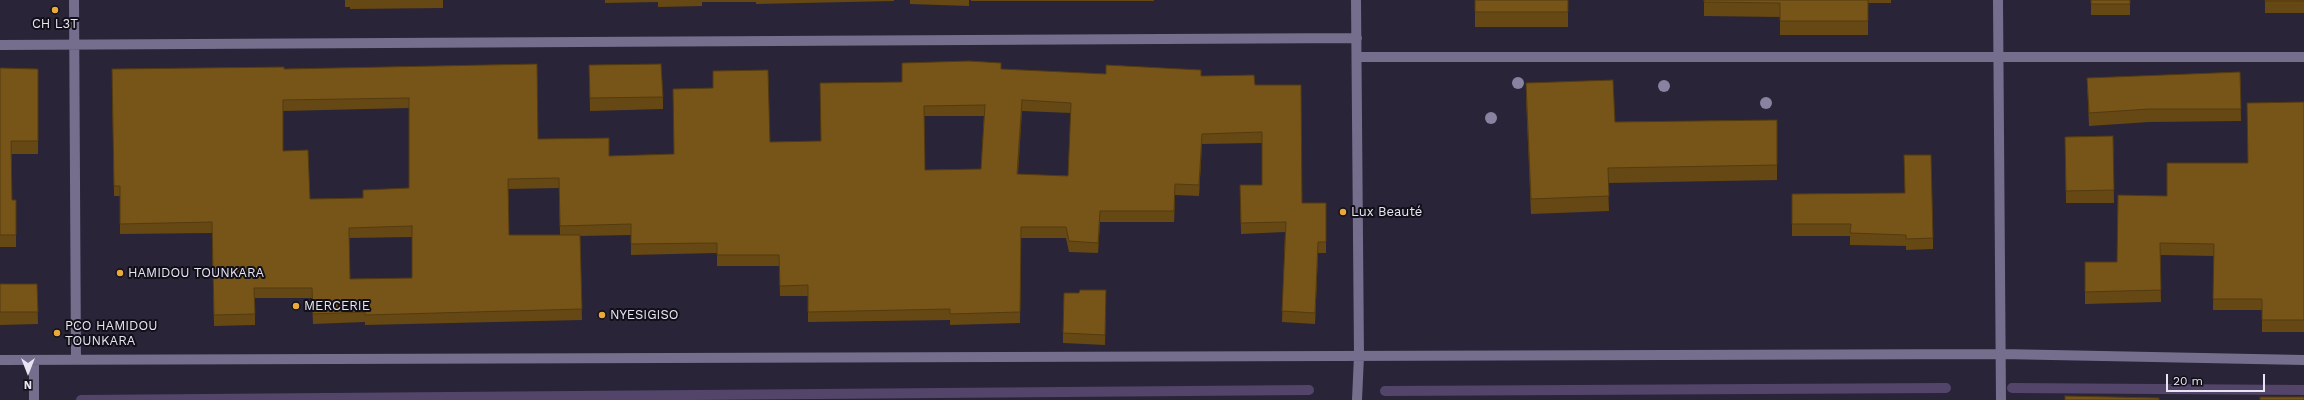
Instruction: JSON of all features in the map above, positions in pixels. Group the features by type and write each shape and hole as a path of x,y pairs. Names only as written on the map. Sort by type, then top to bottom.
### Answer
{"street":[{"path":"74,0 76,360"},
{"path":"1356,0 1359,356 1357,400"},
{"path":"1998,0 2001,400"},
{"path":"0,45 1357,38"},
{"path":"1357,56 2304,57"},
{"path":"0,360 2001,354 2304,360"},
{"path":"34,360 34,400"}],"building":[{"path":"1475,0 1568,0 1568,12 1475,12"},
{"path":"1704,0 1868,0 1868,21 1780,21 1780,3 1704,2"},
{"path":"2091,0 2130,0 2130,4 2091,4"},
{"path":"2304,0 2304,1 2265,1"},
{"path":"969,61 1001,63 1001,69 1106,74 1106,65 1201,70 1201,76 1254,75 1255,85 1301,85 1302,203 1326,203 1326,242 1318,242 1315,313 1282,311 1286,222 1241,223 1240,185 1262,185 1262,132 1202,134 1199,185 1175,184 1174,211 1100,211 1098,243 1069,241 1066,227 1021,227 1020,312 950,314 950,309 808,312 808,285 780,286 779,255 717,255 717,243 631,244 631,224 560,226 559,178 508,179 509,235 580,235 582,309 365,315 365,312 313,314 312,288 254,288 255,314 214,315 212,222 120,224 120,186 114,186 112,69 284,67 284,69 537,64 538,139 609,138 609,156 674,154 673,89 713,88 713,71 768,70 770,142 821,141 820,83 902,82 902,63","holes":["409,98 409,188 363,190 363,198 310,199 308,150 283,151 283,100","1022,100 1071,103 1068,176 1017,174","985,105 981,169 925,170 924,106","412,226 412,278 350,279 349,228"]},
{"path":"661,64 663,97 590,98 589,65"},
{"path":"0,68 38,69 38,141 11,141 12,200 16,200 16,235 0,235"},
{"path":"2240,72 2241,109 2149,109 2089,113 2087,78"},
{"path":"1613,80 1615,122 1777,120 1777,165 1608,168 1609,196 1531,199 1526,83"},
{"path":"2304,102 2304,320 2262,320 2262,299 2213,299 2214,244 2160,243 2161,290 2085,292 2085,262 2117,262 2118,195 2167,196 2167,163 2248,163 2247,103"},
{"path":"2113,136 2114,190 2066,191 2065,137"},
{"path":"1904,155 1931,155 1933,238 1906,239 1906,235 1850,233 1851,224 1792,224 1792,194 1905,193"},
{"path":"0,284 37,284 38,312 0,312"},
{"path":"1080,290 1106,290 1105,335 1063,333 1064,293 1079,293"},
{"path":"2065,396 2159,398 2159,400 2065,400"},
{"path":"2260,397 2304,397 2304,400 2260,400"}],"waterway":[{"path":"1385,391 1946,388"},
{"path":"2012,388 2304,390"},
{"path":"81,400 1309,390"}],"place":[{"name":"CH L3T","path":"55,10"},
{"name":"Lux Beauté","path":"1343,212"},
{"name":"HAMIDOU TOUNKARA","path":"120,273"},
{"name":"MERCERIE","path":"296,306"},
{"name":"NYESIGISO","path":"602,315"},
{"name":"PCO HAMIDOU TOUNKARA","path":"57,333"}]}
